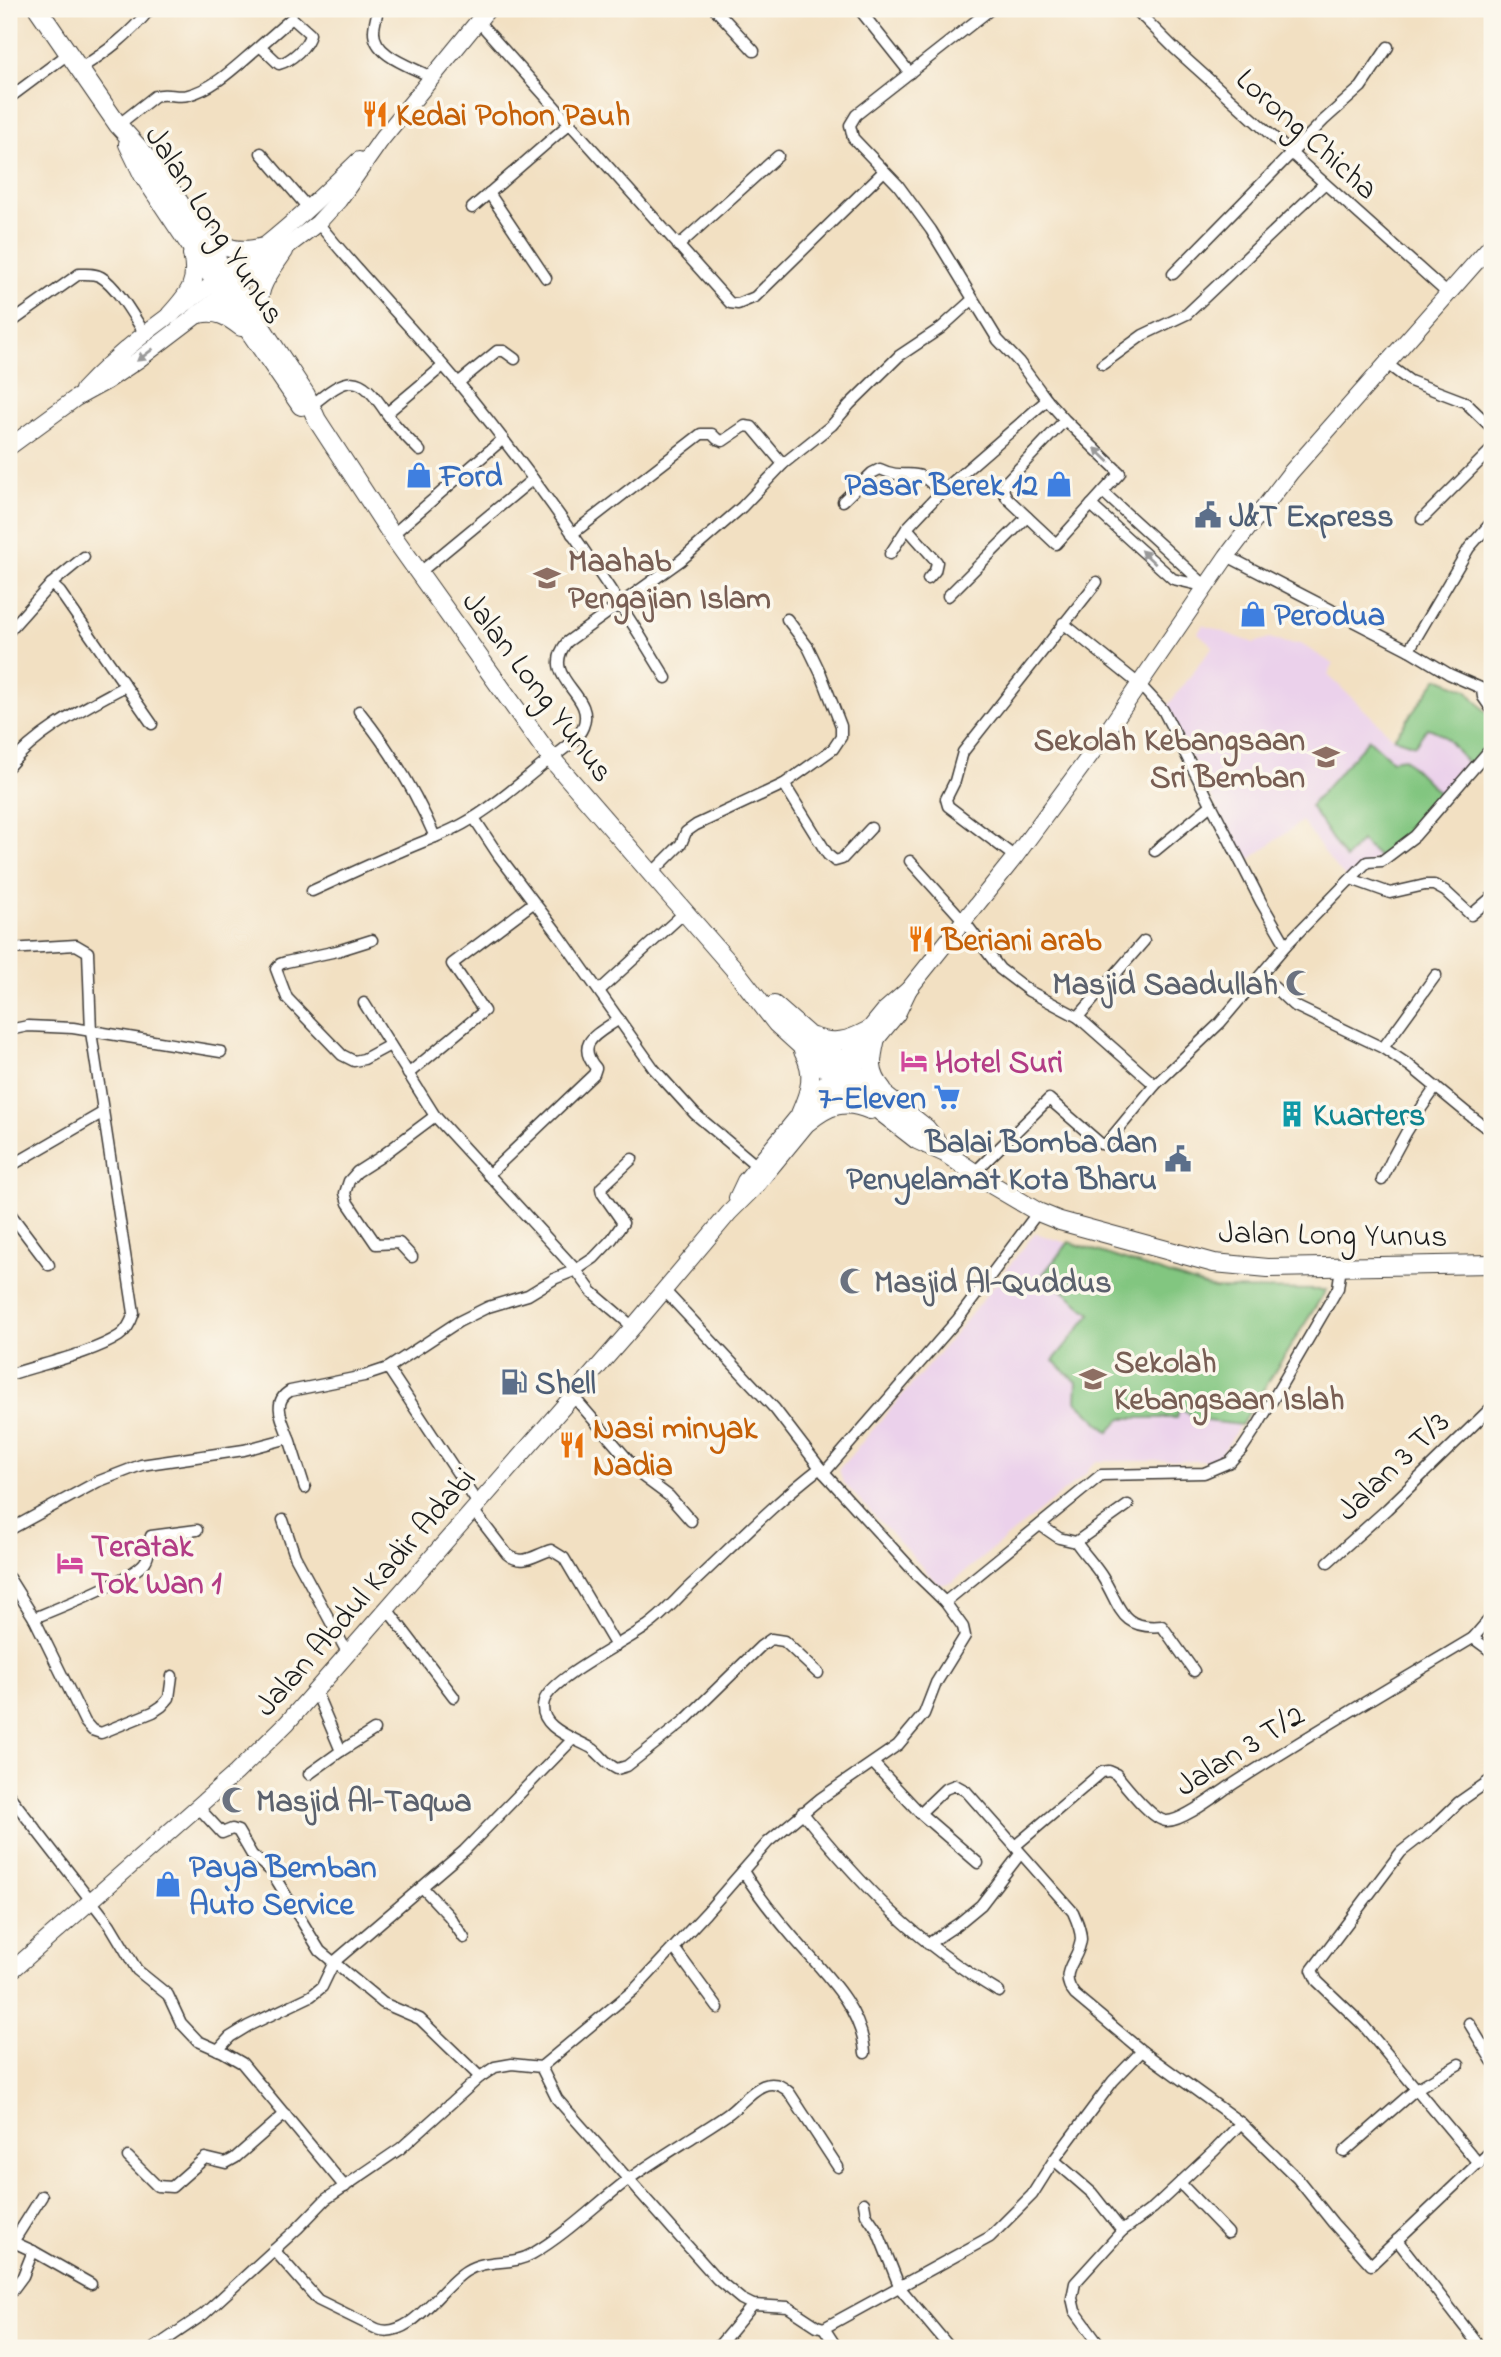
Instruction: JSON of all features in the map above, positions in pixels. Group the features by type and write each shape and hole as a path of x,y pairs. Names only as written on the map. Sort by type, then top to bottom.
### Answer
{"main road":[{"name":"Jalan Long Yunus","path":"38,9 118,125 143,175 187,227 259,335 297,403 314,413 392,535 525,725 734,970 803,1040 894,1112 917,1140 945,1153 1038,1212 1077,1227 1214,1263 1268,1268 1492,1264"},
{"path":"76,398 99,373 145,334 170,316 284,251 318,223 339,200 381,139 483,15"},
{"path":"9,447 76,398 107,382 199,314 264,247 381,139"},
{"path":"187,227 227,249 249,251 264,247"},
{"path":"170,316 190,291 195,279 187,227"},
{"name":"Jalan Abdul Kadir Adabi","path":"9,1973 198,1807 262,1748 316,1692 729,1213 755,1187 804,1118 872,1035 885,1010 909,989 1015,857 1140,685 1227,556 1291,472 1492,244"},
{"path":"259,335 258,298 265,279 284,251"},
{"path":"199,314 209,312 225,315 259,335"},
{"path":"804,1118 812,1070 803,1040 840,1042 872,1035 873,1077 894,1112"},
{"path":"804,1118 836,1105 850,1103 894,1112"},
{"name":"Jalan Abdul Kadir Adabi","path":"729,1213 757,1166 804,1118"}],"street":[{"path":"79,69 111,50 134,29 150,9"},
{"path":"378,9 373,30 380,49 432,77"},
{"path":"715,9 754,51"},
{"path":"859,9 910,73"},
{"path":"991,9 856,115 850,125 853,138 898,185 931,230 998,340 1020,362 1065,420 1120,473 1056,544 1004,495 1004,486 1065,420"},
{"name":"Lorong Chicha","path":"1135,9 1175,49 1448,295"},
{"path":"483,15 569,124 621,178 730,303 747,302 755,297 883,172"},
{"path":"118,125 155,96 183,96 211,86 292,18 310,34 308,42 285,63 279,64 260,46"},
{"path":"1172,274 1361,87 1388,47"},
{"path":"9,99 68,54"},
{"path":"472,208 569,124"},
{"path":"261,153 308,208"},
{"path":"678,246 778,156"},
{"path":"1103,364 1143,335 1187,314 1324,184"},
{"path":"489,193 546,278"},
{"path":"318,223 458,383 503,439 620,602 666,678"},
{"path":"9,324 79,274 91,274 102,278 112,287 145,334"},
{"path":"312,891 474,818 576,738 586,718 557,661 559,652 568,642 680,561 742,507 783,464 832,425 858,395 899,356 941,328 972,300"},
{"path":"458,383 497,351 503,351 514,359"},
{"path":"1387,364 1410,381 1465,402 1492,428"},
{"path":"387,413 443,366"},
{"path":"314,413 335,386 346,382 358,383 378,397 387,413 420,451"},
{"path":"890,554 907,528 940,494 1047,400"},
{"path":"572,534 701,433 712,434 723,441 745,426 752,427 783,464"},
{"path":"392,535 503,439"},
{"path":"1422,519 1492,449"},
{"path":"843,500 880,469 899,475 918,474 929,480 940,494"},
{"path":"419,573 533,479"},
{"path":"1103,492 1207,587"},
{"path":"1091,505 1173,579 1207,587"},
{"path":"948,596 1027,517"},
{"path":"1409,650 1469,548 1489,525"},
{"path":"907,528 937,562 935,571 928,579"},
{"path":"1227,556 1409,650 1449,674 1487,691 1483,697 1492,710"},
{"path":"9,631 51,584 84,557"},
{"path":"1015,857 948,806 946,799 955,781 963,752 1097,582"},
{"path":"51,584 60,592 152,724"},
{"path":"650,874 681,844 686,832 784,784 833,749 841,737 841,726 808,648 787,619"},
{"path":"1063,623 1140,685 1163,710 1261,902 1286,945"},
{"path":"9,766 19,754 77,712 125,686"},
{"path":"359,711 387,746 404,773 435,837"},
{"path":"974,1173 1047,1099 1052,1100 1104,1144 1155,1085 1220,1023 1286,945 1367,862 1384,860 1415,835 1492,747"},
{"path":"784,784 828,855 835,861 842,859 871,828"},
{"path":"1155,851 1211,805"},
{"path":"474,818 533,903 600,990 654,1069 695,1114 757,1166"},
{"path":"909,861 964,921 1000,969 1029,991 1078,1017 1155,1085"},
{"path":"1351,879 1390,893 1425,885 1434,886 1445,891 1471,915 1492,897"},
{"path":"408,1074 484,1011 453,964 533,903"},
{"path":"600,990 684,913"},
{"path":"372,940 286,962 276,969 287,998 342,1055 354,1061 364,1059 390,1045"},
{"path":"1078,1017 1144,941"},
{"path":"9,949 76,945 88,951 91,1032 134,1313 130,1325 121,1335 92,1348 9,1375"},
{"path":"1261,975 1293,1005 1383,1048 1466,1113 1492,1129"},
{"path":"1383,1048 1436,975"},
{"path":"364,1003 435,1116 576,1270 592,1292 633,1326"},
{"path":"488,1175 594,1074 596,1068 587,1057 586,1048 591,1039 619,1019"},
{"path":"9,1030 28,1026 73,1028 221,1052"},
{"path":"1382,1180 1410,1122 1436,1087"},
{"path":"9,1167 102,1114"},
{"path":"412,1257 399,1243 376,1244 348,1203 345,1193 349,1181 357,1172 435,1116"},
{"path":"305,1488 278,1407 282,1396 303,1387 364,1376 388,1368 458,1322 488,1307 528,1295 594,1258 623,1223 601,1188 632,1159"},
{"path":"9,1212 49,1265"},
{"path":"818,1673 784,1641 771,1639 684,1721 627,1766 617,1769 608,1765 597,1752 572,1740 549,1722 544,1711 544,1700 551,1691 568,1677 649,1625 780,1499 822,1470 958,1319 1038,1212"},
{"path":"945,1602 1101,1475 1204,1473 1230,1462 1258,1425 1338,1288 1341,1267"},
{"path":"154,2348 204,2314 326,2199 411,2140 480,2077 495,2067 512,2064 541,2067 636,1988 768,1842 802,1812 898,1745 924,1714 936,1683 965,1636 963,1627 945,1602 822,1470 775,1409 664,1290"},
{"path":"388,1368 507,1554 514,1560 523,1562 551,1550 565,1558 616,1646"},
{"path":"573,1396 642,1476 669,1496 691,1521"},
{"name":"Jalan 3 T/3","path":"1328,1562 1492,1407"},
{"path":"9,1530 97,1482 141,1465 244,1450 289,1438"},
{"path":"1076,1542 1128,1505"},
{"path":"283,1520 295,1556 348,1654"},
{"path":"1041,1525 1059,1538 1076,1542 1103,1578 1125,1617 1133,1624 1146,1628 1162,1626 1194,1671"},
{"path":"34,1618 80,1600 140,1567 149,1553 151,1536 197,1530"},
{"path":"9,1578 34,1618 92,1730 101,1733 153,1712 169,1698 172,1676"},
{"path":"387,1609 454,1698"},
{"name":"Jalan 3 T/2","path":"928,1944 981,1905 1018,1850 1102,1772 1116,1774 1153,1814 1164,1821 1174,1820 1263,1763 1473,1638 1492,1616"},
{"path":"1473,1638 1492,1652"},
{"path":"316,1692 341,1751"},
{"path":"309,1774 374,1730"},
{"path":"218,2050 230,2037 248,2026 311,1996 321,1987 334,1962 464,1851 572,1740"},
{"path":"874,1764 920,1814 978,1863"},
{"path":"1479,2164 1363,2025 1317,1982 1312,1970 1401,1852 1459,1802 1492,1779"},
{"path":"920,1814 944,1789 955,1785 966,1791 1073,1912 1081,1938 1070,1964 1068,1987 1091,2010 1142,2051 1241,2123 1297,2178 1371,2265 1492,2150"},
{"path":"9,1795 91,1901 137,1970 167,1995 181,2023 198,2041 242,2063 345,2187"},
{"path":"198,1807 222,1833 232,1829 238,1831 252,1855 271,1871 320,1951 383,2003 420,2019 480,2077"},
{"path":"802,1812 845,1866 874,1896 928,1944 999,1992"},
{"path":"743,1871 760,1898 831,1981 856,2017 864,2039 865,2053"},
{"path":"422,1887 449,1916 464,1938"},
{"path":"674,1948 718,2008"},
{"path":"1469,2023 1492,2061"},
{"path":"824,2328 990,2237 1032,2195 1054,2160 1113,2081 1142,2051"},
{"path":"1344,2152 1416,2090 1459,2064"},
{"path":"541,2067 557,2099 717,2279 741,2300 753,2305 788,2307 824,2328 838,2348"},
{"path":"274,2250 318,2300 377,2329 396,2331 418,2315 465,2272 484,2263 513,2261 530,2256 589,2214 629,2180 730,2113 753,2090 766,2084 777,2084 789,2092 838,2167"},
{"path":"128,2157 157,2186 172,2187 205,2158 226,2163 234,2158 285,2114"},
{"path":"1097,2341 1074,2311 1072,2298 1075,2283 1122,2231 1153,2208 1241,2123"},
{"path":"1054,2160 1092,2193 1122,2231"},
{"path":"1180,2183 1228,2233"},
{"path":"42,2196 11,2241 91,2284"},
{"path":"864,2203 866,2214 877,2230 900,2288 950,2348"},
{"path":"1397,2240 1478,2344 1465,2348"},
{"path":"9,2295 23,2276 33,2251"},
{"path":"717,2348 753,2305"}],"shaded area":[{"name":"Sekolah Kebangsaan Sri Bemban","path":"1203,625 1254,643 1269,638 1301,644 1333,664 1328,675 1394,738 1415,745 1427,728 1431,728 1442,733 1471,769 1421,827 1347,879 1302,821 1245,863 1166,708 1213,646 1198,633"},
{"name":"Sekolah Kebangsaan Islah","path":"1035,1233 1214,1289 1326,1290 1217,1461 1097,1461 1089,1471 952,1582 939,1585 843,1482 839,1469 956,1333"}],"green space":[{"path":"1438,678 1467,690 1492,719 1492,742 1471,769 1452,744 1434,730 1427,728 1415,745 1394,738"},
{"path":"1369,739 1392,760 1404,758 1445,799 1421,827 1381,859 1361,841 1345,859 1310,806"},
{"path":"1069,1242 1214,1289 1326,1290 1241,1425 1198,1420 1179,1408 1177,1418 1122,1418 1109,1432 1076,1401 1077,1382 1053,1361 1091,1314 1043,1274"}],"place":[{"name":"Kedai Pohon Pauh","path":"375,114"},
{"name":"Ford","path":"419,475"},
{"name":"Pasar Berek 12","path":"1059,484"},
{"name":"J&T Express","path":"1208,515"},
{"name":"Maahab Pengajian Islam","path":"547,578"},
{"name":"Perodua","path":"1253,614"},
{"name":"Sekolah Kebangsaan Sri Bemban","path":"1326,757"},
{"name":"Beriani arab","path":"921,939"},
{"name":"Masjid Saadullah","path":"1299,983"},
{"name":"Hotel Suri","path":"914,1061"},
{"name":"7-Eleven","path":"947,1097"},
{"name":"Kuarters","path":"1292,1114"},
{"name":"Balai Bomba dan Penyelamat Kota Bharu","path":"1178,1159"},
{"name":"Masjid Al-Quddus","path":"853,1281"},
{"name":"Sekolah Kebangsaan Islah","path":"1093,1379"},
{"name":"Shell","path":"514,1382"},
{"name":"Nasi minyak Nadia","path":"572,1445"},
{"name":"Teratak Tok Wan 1","path":"70,1563"},
{"name":"Masjid Al-Taqwa","path":"235,1800"},
{"name":"Paya Bemban Auto Service","path":"168,1884"}]}
